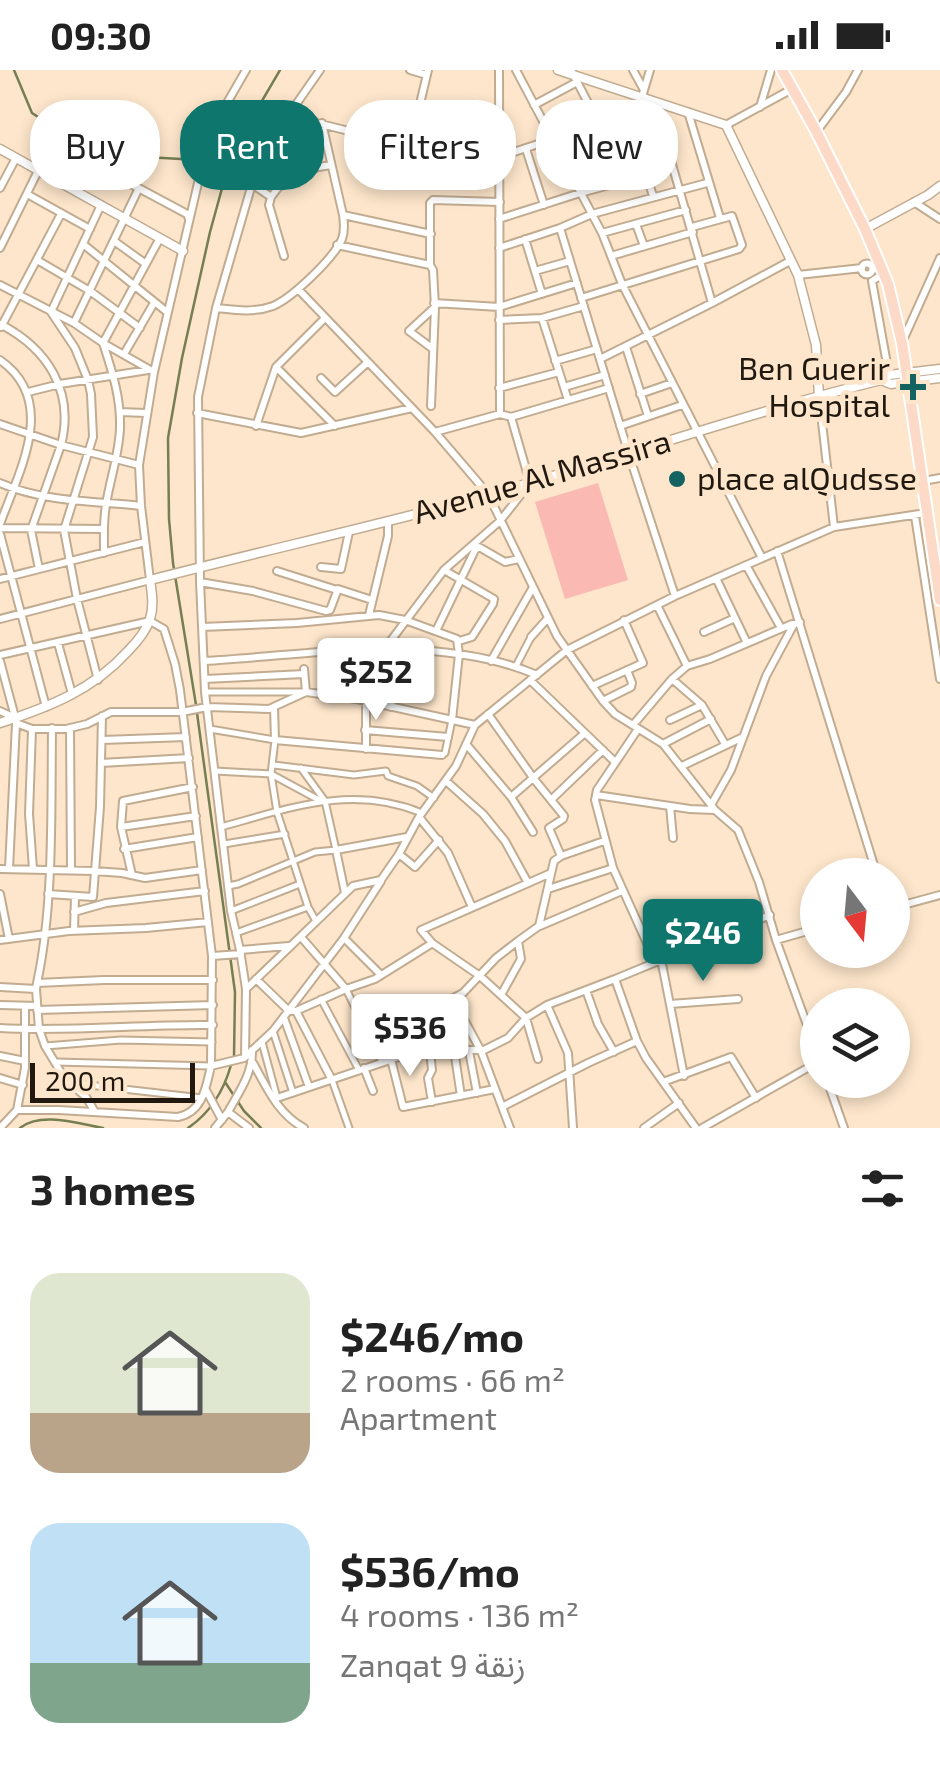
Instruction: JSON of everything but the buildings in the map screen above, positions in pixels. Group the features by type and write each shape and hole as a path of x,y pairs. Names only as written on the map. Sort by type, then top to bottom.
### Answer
{"main road":[{"path":"782,70 865,229 892,298 922,481 920,514 937,566 940,596"}],"street":[{"path":"0,723 15,721 72,696 98,680 131,649 150,621 153,603 139,465 151,371 204,153 212,129 246,70"},
{"path":"299,100 320,70"},
{"path":"410,70 427,73 421,100"},
{"path":"500,70 500,100"},
{"path":"516,70 536,109"},
{"path":"558,70 726,125 798,275 816,345 834,527"},
{"path":"632,70 649,100"},
{"path":"648,97 650,70"},
{"path":"816,132 858,70"},
{"path":"759,108 769,72"},
{"path":"534,105 573,75"},
{"path":"573,75 586,100"},
{"path":"726,125 792,89"},
{"path":"643,100 648,97"},
{"path":"687,111 720,218"},
{"path":"216,308 242,311 272,306 298,289 337,246 344,234 342,214 324,132"},
{"path":"516,153 536,145"},
{"path":"526,148 544,205"},
{"path":"0,149 30,166"},
{"path":"0,188 16,158"},
{"path":"284,256 269,205 271,197 288,175 331,165"},
{"path":"678,182 712,304"},
{"path":"498,248 592,214 708,182"},
{"path":"865,229 940,186"},
{"path":"0,248 30,188"},
{"path":"75,190 183,251"},
{"path":"74,323 138,190"},
{"path":"143,190 187,214 189,220"},
{"path":"215,1128 248,1074 246,989 231,910 210,728 204,708 197,414 200,380 216,308 250,190"},
{"path":"261,190 271,197"},
{"path":"500,190 500,414"},
{"path":"579,190 602,233 622,284 762,558"},
{"path":"500,219 592,190"},
{"path":"651,190 653,196"},
{"path":"27,194 90,230"},
{"path":"431,406 435,305 429,205 432,201 500,202"},
{"path":"914,202 940,218"},
{"path":"51,312 101,204"},
{"path":"602,233 686,210"},
{"path":"39,569 32,530 61,444 65,420 60,384 35,346 1,325 61,214"},
{"path":"342,214 431,234"},
{"path":"499,320 542,318 622,284 742,246 732,216 611,256"},
{"path":"636,224 644,246"},
{"path":"0,227 8,232"},
{"path":"560,228 675,596"},
{"path":"104,553 103,528 116,460 120,412 103,343 160,238"},
{"path":"526,239 542,294"},
{"path":"114,241 146,264"},
{"path":"83,244 167,312"},
{"path":"337,246 430,265"},
{"path":"902,342 940,258"},
{"path":"37,260 90,291 140,328"},
{"path":"534,271 570,261"},
{"path":"600,359 790,261"},
{"path":"798,275 862,268 867,263 880,269 872,281 885,378"},
{"path":"434,350 409,331 435,305 499,307 577,283"},
{"path":"2,288 74,323 151,371"},
{"path":"298,289 413,408 488,494 548,618 604,701 615,714 663,744 713,808 738,830 800,1007"},
{"path":"877,302 892,298"},
{"path":"124,354 154,303"},
{"path":"51,312 88,380 94,422 90,452 64,530 98,680"},
{"path":"256,426 276,367 325,318"},
{"path":"542,318 568,400"},
{"path":"626,346 648,416"},
{"path":"555,361 597,349"},
{"path":"0,360 13,370 28,392 32,418 0,529 3,558 46,707"},
{"path":"321,378 335,392 368,362"},
{"path":"276,367 336,427"},
{"path":"906,378 940,369"},
{"path":"28,392 151,371"},
{"path":"500,388 558,372"},
{"path":"564,387 605,375"},
{"name":"Avenue Al Massira","path":"150,580 530,483 885,378 891,384 906,378"},
{"path":"906,378 940,378"},
{"path":"640,394 672,384"},
{"path":"435,432 500,414 511,417 609,388"},
{"path":"620,426 682,404"},
{"path":"197,414 301,434 413,408"},
{"path":"120,412 146,413"},
{"path":"366,749 366,702 383,651 444,570 500,521 530,483 511,417"},
{"path":"0,423 139,465"},
{"path":"922,481 940,478"},
{"path":"0,483 42,495 141,506"},
{"path":"247,1059 292,1011 344,938 460,759 475,726 568,650 675,596 834,527 920,514 940,679"},
{"path":"369,616 388,521"},
{"path":"0,529 103,528"},
{"path":"321,567 341,568 349,532"},
{"path":"0,580 145,542"},
{"path":"436,632 479,547 505,562 519,559"},
{"path":"777,551 873,858"},
{"path":"746,564 781,628"},
{"path":"202,627 390,616 459,641 472,638 494,599 444,570"},
{"path":"278,571 372,600"},
{"path":"716,578 747,643"},
{"path":"0,619 150,580"},
{"path":"200,582 253,591 346,617"},
{"path":"492,660 533,588"},
{"path":"330,610 337,590"},
{"path":"657,605 686,666"},
{"path":"516,666 531,638 548,618"},
{"path":"704,632 735,618"},
{"path":"592,686 643,662 624,620"},
{"path":"0,1128 4,1116 18,1110 184,1116 194,1110 204,1094 211,1066 215,956 184,712 164,629 150,621 28,648 0,658 15,721 4,869 94,871 145,878 202,870"},
{"path":"684,1076 658,960 613,868 596,795 636,727 686,666 797,623"},
{"path":"713,808 766,676 797,623"},
{"path":"443,755 452,720 459,641"},
{"path":"58,643 72,696"},
{"path":"204,662 397,650 492,660 516,666 534,678 615,762"},
{"path":"391,708 397,650"},
{"path":"604,701 631,686 627,670"},
{"path":"205,679 304,672 304,692"},
{"path":"672,679 702,705 724,744"},
{"path":"206,692 340,696 475,726"},
{"path":"0,710 32,728 70,728 116,711 274,708 304,692"},
{"path":"670,720 702,705"},
{"path":"274,708 271,774 277,812 316,922"},
{"path":"488,714 564,816 549,828 561,856"},
{"path":"48,894 93,897 102,716"},
{"path":"663,744 711,719"},
{"path":"32,728 29,814 33,869"},
{"path":"52,728 46,934 36,986 39,1029 68,1083 86,1097 96,1112"},
{"path":"70,728 71,870"},
{"path":"210,728 275,740 460,759"},
{"path":"366,730 448,737"},
{"path":"511,797 585,733"},
{"path":"102,740 186,737"},
{"path":"682,766 742,738"},
{"path":"466,744 511,797 533,832"},
{"path":"552,799 603,750"},
{"path":"101,763 189,758"},
{"path":"274,765 354,775 386,771 388,776 417,786 434,798"},
{"path":"301,768 322,801 345,893"},
{"path":"215,771 271,774 322,801"},
{"path":"446,781 482,814 528,883"},
{"path":"132,875 121,827 124,800 193,787"},
{"path":"596,795 713,808"},
{"path":"222,827 322,801 364,800 404,806 421,815 440,840 472,907"},
{"path":"670,806 672,838"},
{"path":"121,827 196,816"},
{"path":"223,844 285,834"},
{"path":"228,886 321,850 407,836"},
{"path":"124,850 198,837"},
{"path":"400,854 416,867 440,840"},
{"path":"539,926 554,862 604,841"},
{"path":"548,889 613,868"},
{"path":"538,1058 526,1018 421,930 550,873"},
{"path":"246,989 353,886 381,880"},
{"path":"231,910 300,884"},
{"path":"74,912 106,903 204,891"},
{"path":"375,1047 428,1010 470,988 496,958 539,926 622,891"},
{"path":"0,894 4,940 74,930 208,922"},
{"path":"910,903 940,895"},
{"path":"74,930 75,896"},
{"path":"236,933 308,907"},
{"path":"275,1099 418,1052 481,1051 508,1038 526,1018 546,1005 770,914"},
{"path":"776,940 800,933"},
{"path":"301,936 346,989 382,1062"},
{"path":"344,938 382,975"},
{"path":"501,995 521,959 518,941"},
{"path":"292,1011 382,975 432,943"},
{"path":"215,956 291,946"},
{"path":"256,979 292,1011 332,1080 349,1128"},
{"path":"0,987 104,980 212,980"},
{"path":"614,980 637,1041 699,1128 800,1070"},
{"path":"586,990 598,1024 614,1052"},
{"path":"322,999 373,1092"},
{"path":"453,999 481,1051 510,1128"},
{"path":"670,1004 738,1000"},
{"path":"0,1006 213,1005"},
{"path":"546,1005 568,1053 573,1128"},
{"path":"18,1110 25,1061 25,1006"},
{"path":"284,1018 310,1087"},
{"path":"0,1028 212,1025"},
{"path":"407,1028 418,1052"},
{"path":"274,1030 293,1093"},
{"path":"46,1046 122,1040 212,1042"},
{"path":"502,1107 637,1041"},
{"path":"262,1042 275,1099"},
{"path":"454,1050 461,1096"},
{"path":"430,1051 432,1070 428,1078 432,1102"},
{"path":"469,1051 477,1093"},
{"path":"0,1056 25,1061"},
{"path":"664,1082 731,1057 756,1098"},
{"path":"56,1062 211,1066 247,1059"},
{"path":"247,1059 289,1119 304,1128"},
{"path":"391,1060 402,1107 496,1089"},
{"path":"0,1078 23,1085"},
{"path":"68,1083 204,1094 220,1117"},
{"path":"833,1098 844,1128"},
{"path":"644,1128 679,1103"},
{"path":"230,1108 249,1128"}],"shaded area":[{"path":"598,483 628,580 565,599 535,502"}],"waterway":[{"path":"14,70 32,113 55,128 127,156 180,159"},
{"path":"196,705 173,563 168,438 210,232 232,152 280,70"},
{"path":"197,713 235,992 234,1057"},
{"path":"188,1128 215,1100 231,1065"},
{"path":"225,1082 261,1128"},
{"path":"20,1128 49,1119 103,1128"}],"place":[{"name":"Ben Guerir Hospital","path":"913,387"},
{"name":"place alQudsse","path":"677,479"}]}
